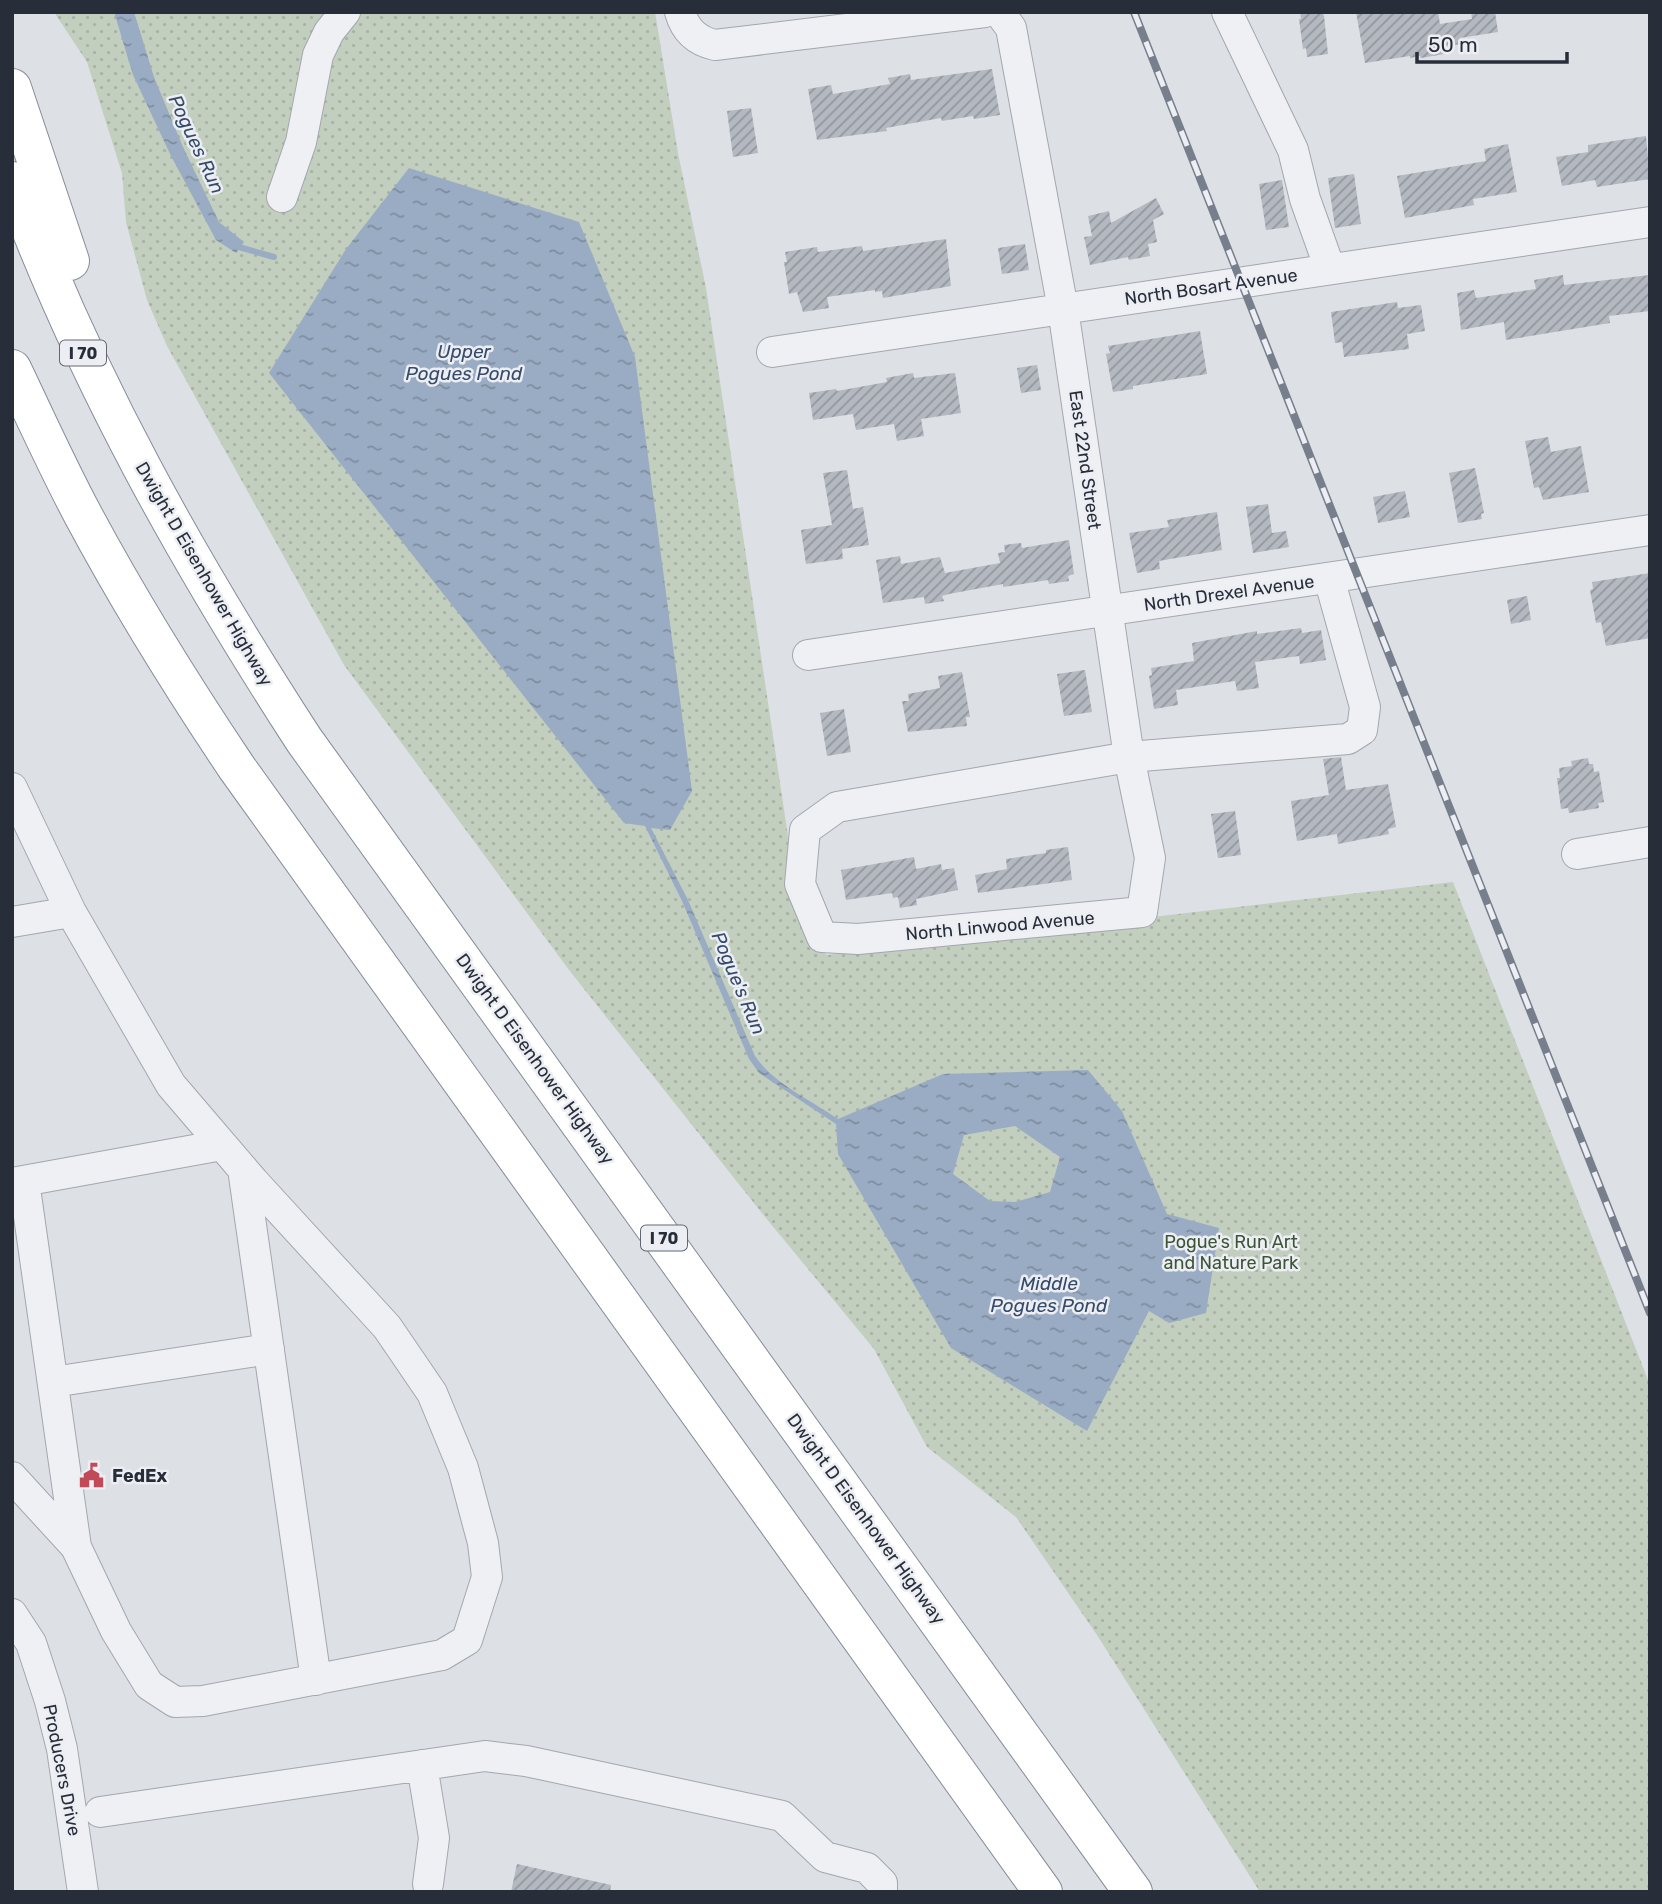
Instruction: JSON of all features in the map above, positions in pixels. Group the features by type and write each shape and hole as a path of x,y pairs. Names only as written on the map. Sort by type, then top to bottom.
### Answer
{"highway":[{"path":"12,88 88,310 168,518"},
{"name":"Dwight D Eisenhower Highway","path":"12,181 86,360 168,518 259,672 304,740 1133,1892"},
{"path":"12,369 98,542 166,659 237,768 1043,1892"}],"street":[{"path":"282,197 301,142 318,55 329,32 345,12"},
{"path":"686,24 703,43 715,45 985,12"},
{"name":"East 22nd Street","path":"999,12 1011,28 1063,309 1129,757 1150,858 1142,912"},
{"path":"1227,12 1293,150 1304,199 1331,269"},
{"name":"North Bosart Avenue","path":"772,352 1650,222"},
{"name":"North Drexel Avenue","path":"808,655 1650,530"},
{"path":"1129,757 1348,739 1362,730 1365,707 1329,578"},
{"name":"North Linwood Avenue","path":"1129,757 837,807 805,830 800,884 822,937 858,939 1142,912"},
{"path":"12,788 71,912 171,1085 243,1169 387,1327 432,1393 463,1468 483,1543 487,1577 467,1640 442,1655 203,1701 175,1702 149,1685 116,1631 76,1547 12,1477"},
{"path":"1577,854 1650,842"},
{"path":"12,922 71,912"},
{"path":"76,1547 52,1382 18,1182 222,1145"},
{"path":"243,1169 316,1680"},
{"path":"52,1382 269,1349"},
{"name":"Producers Drive","path":"12,1614 31,1643 50,1701 62,1749 83,1892"},
{"path":"75,1835 100,1812 485,1756 526,1761 782,1816 825,1857 867,1868 882,1883 882,1892"},
{"path":"422,1765 434,1838 428,1884"},
{"path":"69,1795 100,1812"}],"green space":[{"name":"Pogue's Run Art and Nature Park","path":"54,12 655,12 678,153 706,288 793,870 817,947 827,955 1453,882 1650,1385 1650,1892 1260,1892 1097,1635 1016,1517 927,1447 874,1349 761,1212 569,970 344,665 167,346 147,300 126,222 122,173 87,62"}],"water":[{"path":"114,12 134,12 154,77 183,147 219,222 244,242 236,253 216,240 171,156 133,75"},
{"name":"Upper Pogues Pond","path":"409,168 579,222 635,357 692,791 670,830 651,828 688,900 755,1056 763,1066 782,1083 838,1119 943,1074 1088,1070 1122,1111 1167,1214 1219,1228 1206,1313 1169,1323 1149,1311 1087,1431 951,1348 838,1154 836,1124 759,1073 749,1059 682,901 645,826 624,823 269,373 346,249","holes":["1015,1126 1060,1157 1050,1192 1015,1202 990,1201 953,1174 964,1135"]}],"building":[{"path":"1300,12 1322,12 1328,54 1307,57 1306,48 1303,49"},
{"path":"1356,12 1438,12 1440,24 1472,19 1471,12 1495,12 1498,32 1460,38 1461,44 1442,47 1444,54 1365,63"},
{"path":"992,69 1000,115 942,121 941,118 886,128 887,131 817,140 808,89 831,85 833,94 890,84 888,78 910,74 911,80"},
{"path":"751,108 758,153 733,157 727,111"},
{"path":"1646,136 1650,179 1597,187 1595,180 1562,186 1556,157 1588,152 1588,145"},
{"path":"1508,144 1517,192 1473,199 1474,205 1405,218 1397,176 1486,161 1484,149"},
{"path":"1354,174 1361,224 1335,228 1328,178"},
{"path":"1282,180 1289,227 1266,230 1259,184"},
{"path":"1156,198 1164,214 1153,220 1157,242 1148,244 1150,256 1129,260 1128,257 1090,265 1084,237 1092,236 1088,216 1109,211 1111,223"},
{"path":"946,239 951,286 883,298 882,291 875,290 827,297 829,308 803,312 797,292 789,294 785,252 817,247 818,252 862,246 863,251"},
{"path":"1025,244 1029,270 1002,274 998,248"},
{"path":"1563,275 1564,285 1650,275 1650,311 1609,316 1610,323 1506,340 1504,322 1461,330 1457,293 1474,290 1476,298 1536,289 1534,280"},
{"path":"1397,302 1398,308 1421,305 1425,331 1407,334 1409,349 1344,357 1342,342 1335,343 1331,312"},
{"path":"1200,331 1207,374 1133,386 1133,389 1113,392 1106,354 1110,353 1108,346"},
{"path":"1037,365 1041,390 1021,393 1017,368"},
{"path":"913,373 914,378 955,373 961,413 921,419 924,436 897,441 894,424 856,430 853,414 813,420 809,393 887,382 886,378"},
{"path":"1548,437 1551,452 1581,446 1589,492 1543,500 1539,487 1534,488 1525,441"},
{"path":"1475,468 1484,513 1481,514 1482,519 1458,523 1449,473"},
{"path":"847,470 853,509 863,507 869,545 842,549 843,559 806,564 801,530 832,525 823,473"},
{"path":"1405,491 1410,517 1378,523 1373,497"},
{"path":"1268,504 1272,533 1286,531 1289,547 1253,553 1246,507"},
{"path":"1217,512 1222,550 1159,561 1160,569 1137,573 1129,533 1169,527 1167,520"},
{"path":"1069,540 1074,574 1068,576 1069,581 1049,584 1048,580 1003,587 1003,584 949,594 942,596 944,601 925,604 924,597 883,603 876,560 900,556 901,564 940,557 945,573 1000,563 998,553 1005,552 1004,545 1021,543 1022,548"},
{"path":"1650,573 1650,638 1606,646 1601,622 1596,623 1590,590 1593,589 1592,582"},
{"path":"1527,596 1531,620 1511,624 1507,600"},
{"path":"1301,628 1302,633 1321,630 1326,660 1300,664 1299,656 1255,662 1259,688 1237,691 1235,681 1176,690 1178,705 1154,709 1149,676 1152,675 1151,668 1194,661 1192,643 1257,631 1257,634"},
{"path":"1085,670 1092,712 1064,716 1057,674"},
{"path":"962,672 970,717 966,717 967,726 908,732 902,701 909,701 908,694 940,688 938,676"},
{"path":"844,709 851,752 827,756 820,713"},
{"path":"1341,757 1346,790 1388,784 1396,827 1388,829 1389,834 1338,844 1337,834 1297,841 1291,801 1329,795 1323,759"},
{"path":"1588,758 1589,764 1593,764 1594,772 1599,771 1604,802 1598,803 1599,808 1569,813 1568,808 1561,809 1557,778 1560,778 1559,768 1572,766 1571,761"},
{"path":"1235,811 1241,855 1218,858 1211,814"},
{"path":"1068,847 1072,880 978,893 975,875 1007,869 1006,859"},
{"path":"914,857 916,869 941,864 942,870 954,868 958,890 916,899 917,905 900,908 898,897 893,898 892,893 846,900 841,870"},
{"path":"517,1864 611,1885 610,1892 511,1892"}],"waterway":[{"name":"Pogues Run","path":"236,244 274,257"}],"railway":[{"path":"1134,12 1650,1313"}],"place":[{"name":"FedEx","path":"92,1476"}],"water label":[{"name":"Pogue's Run","path":"739,983"},
{"name":"Middle Pogues Pond","path":"1049,1294"}]}
